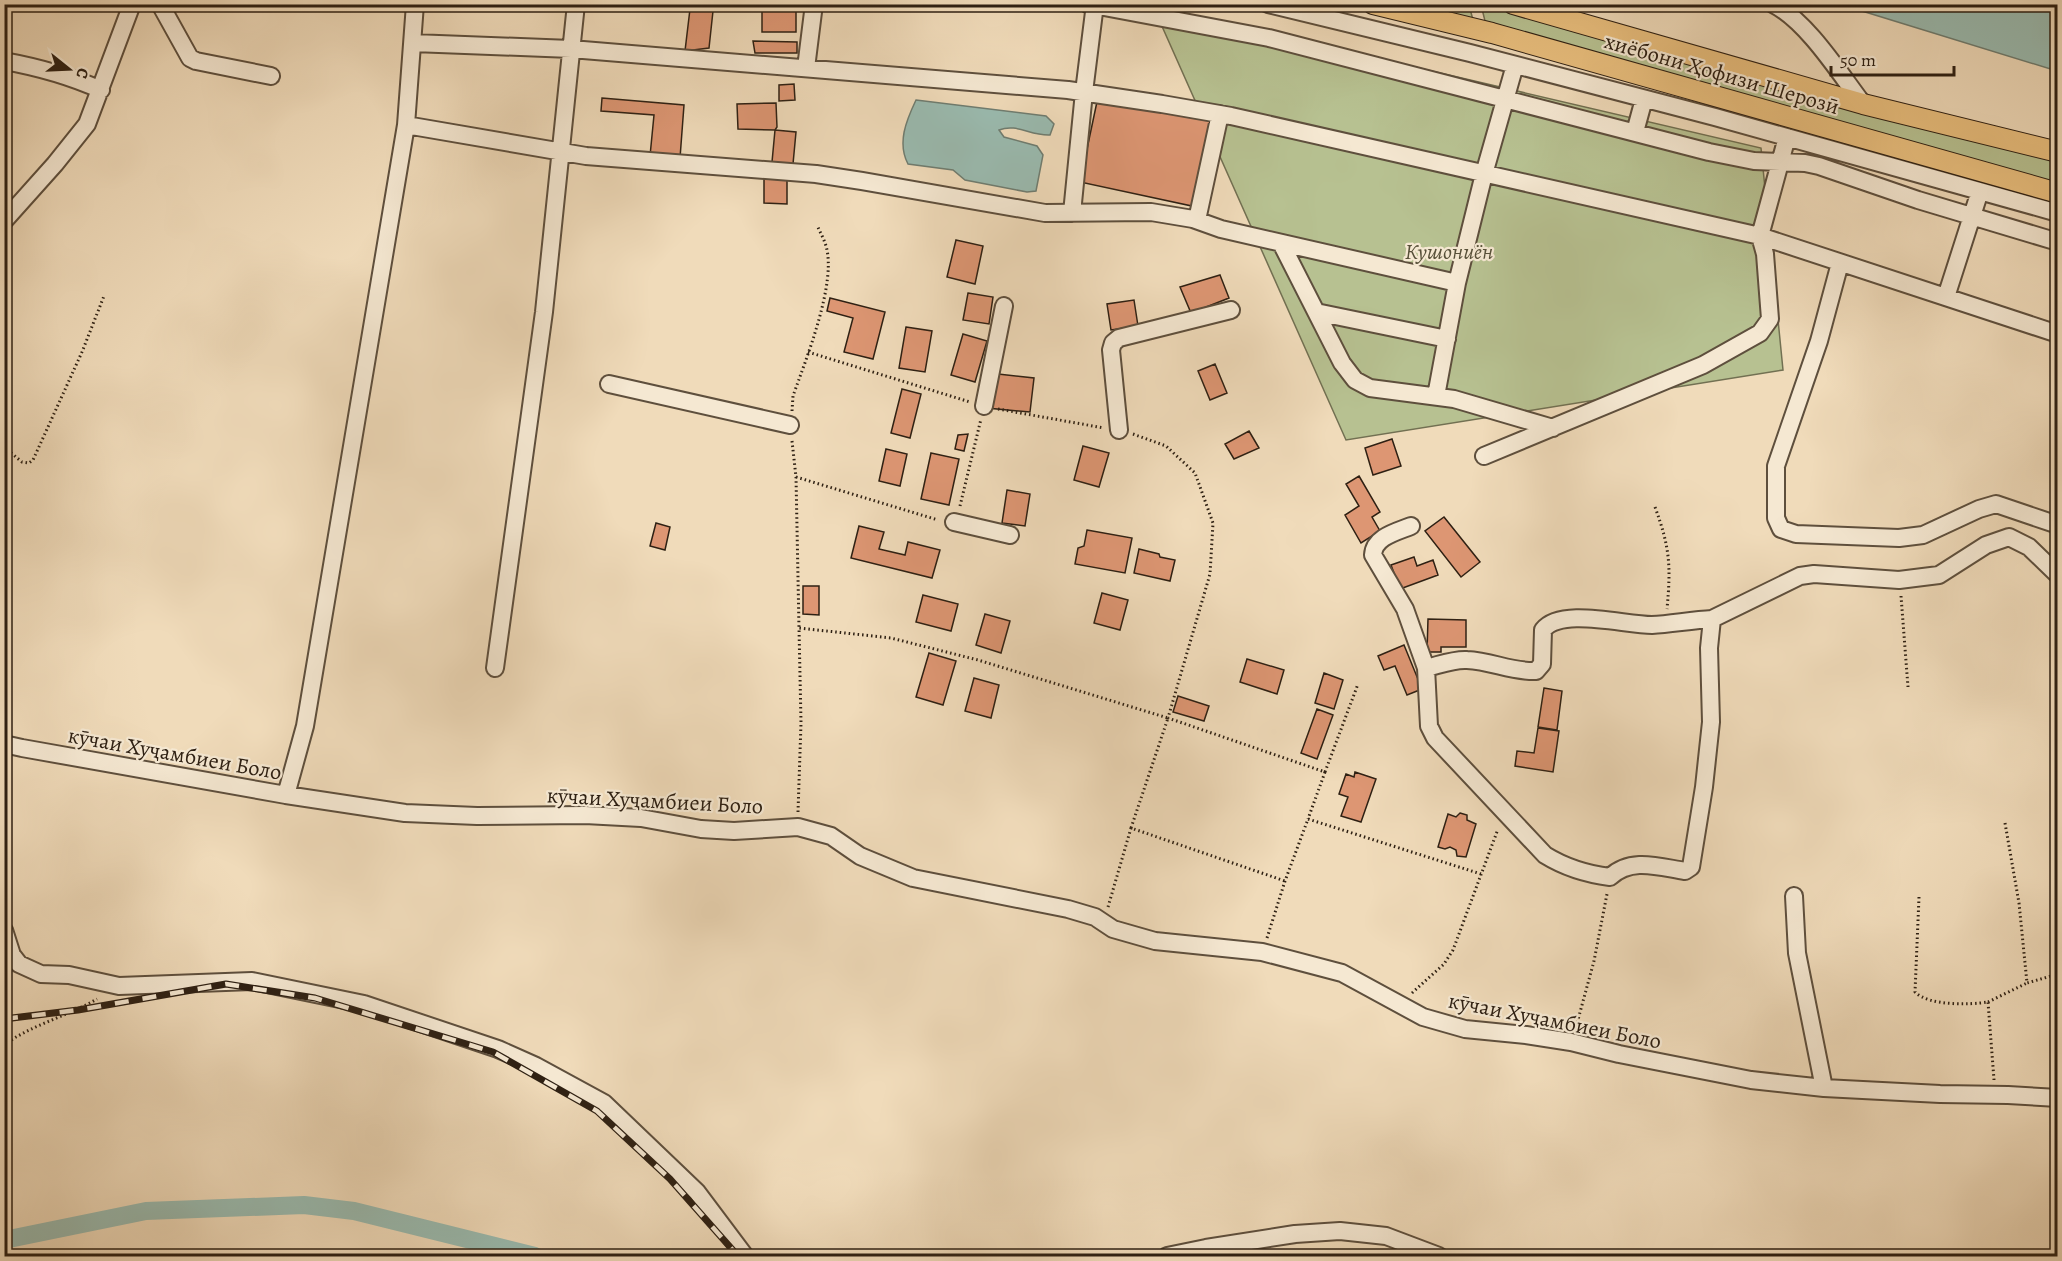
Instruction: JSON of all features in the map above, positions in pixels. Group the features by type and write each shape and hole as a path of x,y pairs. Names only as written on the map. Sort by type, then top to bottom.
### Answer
{"main road":[{"name":"хиёбони Ҳофизи Шерозӣ","path":"1373,4 1492,33 2058,193"},
{"name":"хиёбони Ҳофизи Шерозӣ","path":"1513,4 1863,104 2058,152"}],"street":[{"path":"4,221 87,124 132,4"},
{"path":"160,4 190,58 271,76"},
{"path":"286,795 305,726 406,125 415,4"},
{"path":"495,668 544,312 576,4"},
{"path":"806,68 814,4"},
{"path":"1088,4 1269,39 1754,161 1780,161 1819,166 1918,200 2058,242"},
{"path":"1268,4 1644,99 2058,213"},
{"path":"1773,4 1796,20 1863,104"},
{"path":"1072,213 1095,5"},
{"path":"413,43 571,50 1084,92 1220,114 1760,236 2058,334"},
{"path":"4,61 69,78 101,90"},
{"path":"1436,396 1457,283 1484,174 1515,65"},
{"path":"1635,132 1644,99"},
{"path":"1197,220 1220,114"},
{"path":"406,125 586,156 816,174 1045,213 1151,212 1197,220 1221,229 1457,283"},
{"path":"1484,456 1703,365 1760,333 1770,318 1765,254 1760,236 1787,137"},
{"path":"1946,297 1980,191"},
{"path":"1281,243 1342,363 1355,380 1371,388 1454,399 1553,428"},
{"path":"1840,263 1819,341 1776,466 1776,518 1781,529 1796,534 1899,538 1923,535 1978,509 1996,504 2058,525"},
{"path":"984,406 1004,306"},
{"path":"1119,430 1111,350 1113,343 1119,338 1231,310"},
{"path":"1316,312 1447,339"},
{"path":"609,384 790,425"},
{"path":"954,522 1010,535"},
{"path":"1411,526 1379,540 1373,547 1373,555 1405,609 1426,668 1429,726 1435,738 1545,855 1560,864 1586,874 1610,877 1627,866 1641,864 1685,872 1691,867 1704,787 1711,722 1709,648 1712,619"},
{"path":"1426,668 1465,660 1481,661 1520,671 1536,670 1542,664 1543,630 1552,623 1571,618 1652,625 1712,619 1800,576 1814,574 1899,580 1939,575 1986,545 2009,537 2029,547 2058,575"},
{"name":"кӯчаи Хуҷамбиеи Боло","path":"4,744 286,795 405,813 641,818 701,829 734,831 798,827 831,836 860,856 913,878 1068,909 1095,917 1113,929 1155,941 1262,952 1342,973 1423,1017 1465,1029 1571,1042 1619,1054 1751,1080 1824,1088 2058,1098"},
{"path":"1794,896 1797,953 1824,1088"},
{"path":"4,930 12,955 19,964 41,974 69,975 119,986 252,981 364,1004 498,1049 536,1066 604,1103 697,1192 745,1257"},
{"path":"1167,1257 1206,1248 1295,1234 1340,1231 1386,1236 1439,1257"}],"path":[{"path":"4,447 22,462 29,463 33,459 82,352 104,296"},
{"path":"808,352 984,406 1119,430 1166,446 1195,473 1213,523 1210,574 1168,718 1131,828 1103,923"},
{"path":"796,477 946,523 954,522 958,517 984,406"},
{"path":"1655,507 1665,535 1670,562 1666,623"},
{"path":"1899,580 1905,623 1908,687"},
{"path":"798,827 801,723 799,628 891,638 978,660 1168,718 1325,772"},
{"path":"1262,952 1285,880 1358,684"},
{"path":"1400,1004 1444,964 1453,950 1505,813"},
{"path":"1308,819 1481,874"},
{"path":"2005,823 2019,903 2027,983"},
{"path":"1131,828 1285,880"},
{"path":"1571,1042 1594,961 1610,877"},
{"path":"1919,897 1915,992 1919,996 1956,1004 1988,1002 2027,983 2058,974"},
{"path":"4,1045 14,1038 78,1010 119,986"},
{"path":"1988,1002 1995,1094"}],"green space":[{"path":"1406,5 1469,5 1473,20"},
{"path":"1481,5 1516,5 2057,156 2057,187 1485,21"},
{"name":"Кушониён","path":"1153,6 1761,148 1783,370 1346,440"}],"water":[{"path":"1853,5 2057,5 2057,71 1862,11"},
{"path":"916,100 1046,116 1054,124 1050,135 1012,128 999,130 1004,137 1037,146 1043,155 1036,191 1027,192 965,180 953,170 908,164 903,148 904,132"}],"building":[{"path":"762,4 796,4 796,32 762,32"},
{"path":"690,9 713,11 709,48 685,51"},
{"path":"753,41 797,42 797,53 755,53"},
{"path":"794,84 795,100 779,101 779,85"},
{"path":"1098,97 1210,121 1192,206 1080,182"},
{"path":"602,98 684,105 680,158 650,156 654,115 601,111"},
{"path":"776,103 777,127 775,130 738,129 737,104"},
{"path":"775,130 796,132 793,164 772,162"},
{"path":"764,178 787,179 787,204 764,203"},
{"path":"956,240 983,246 975,284 947,277"},
{"path":"1220,275 1229,298 1191,313 1180,287"},
{"path":"968,293 993,297 989,324 963,320"},
{"path":"830,298 885,312 873,359 844,352 853,318 827,311"},
{"path":"1134,300 1138,326 1111,330 1107,304"},
{"path":"906,327 932,331 925,372 899,368"},
{"path":"963,334 987,341 975,382 951,375"},
{"path":"1215,364 1227,393 1210,400 1198,371"},
{"path":"998,374 1034,378 1030,412 987,408"},
{"path":"902,389 921,394 910,438 891,433"},
{"path":"1249,431 1259,448 1234,459 1225,444"},
{"path":"968,434 964,451 955,449 958,435"},
{"path":"1392,439 1401,466 1373,475 1365,448"},
{"path":"1083,446 1109,453 1099,487 1074,480"},
{"path":"886,449 907,454 900,486 879,481"},
{"path":"931,453 959,459 949,505 921,499"},
{"path":"1359,476 1380,512 1372,517 1380,531 1361,543 1345,515 1359,506 1346,484"},
{"path":"1007,490 1030,494 1025,526 1002,523"},
{"path":"1444,517 1480,562 1461,577 1425,531"},
{"path":"656,523 670,527 665,550 650,546"},
{"path":"859,526 884,532 879,549 905,555 908,542 940,550 932,578 851,558"},
{"path":"1087,530 1132,538 1125,573 1075,564 1078,548 1084,546"},
{"path":"1139,549 1175,560 1170,581 1134,573"},
{"path":"1414,557 1417,566 1433,560 1438,575 1400,589 1391,565"},
{"path":"803,586 819,586 819,615 803,614"},
{"path":"1102,593 1128,600 1120,630 1094,623"},
{"path":"923,595 958,604 951,631 916,622"},
{"path":"985,614 1010,621 1001,653 976,645"},
{"path":"1428,619 1466,620 1466,647 1441,647 1441,652 1427,652"},
{"path":"1404,645 1422,689 1407,695 1395,666 1384,670 1378,656"},
{"path":"929,653 956,661 943,705 916,697"},
{"path":"1247,659 1284,670 1277,694 1240,682"},
{"path":"1324,673 1343,680 1334,709 1315,703"},
{"path":"974,678 999,685 991,718 965,711"},
{"path":"1544,688 1562,691 1557,730 1538,727"},
{"path":"1178,696 1209,706 1204,721 1173,712"},
{"path":"1317,709 1333,715 1317,759 1301,753"},
{"path":"1538,728 1559,731 1553,772 1515,766 1517,751 1534,753"},
{"path":"1355,772 1376,779 1361,822 1341,816 1348,797 1339,794 1346,774 1354,777"},
{"path":"1460,813 1467,815 1467,820 1476,824 1466,857 1457,856 1456,850 1450,847 1445,849 1438,847 1448,814 1456,817"}],"waterway":[{"path":"4,1240 146,1211 304,1205 354,1211 535,1256"}],"railway":[{"path":"4,1019 78,1010 226,984 315,998 493,1052 597,1111 670,1179 738,1256"}]}
